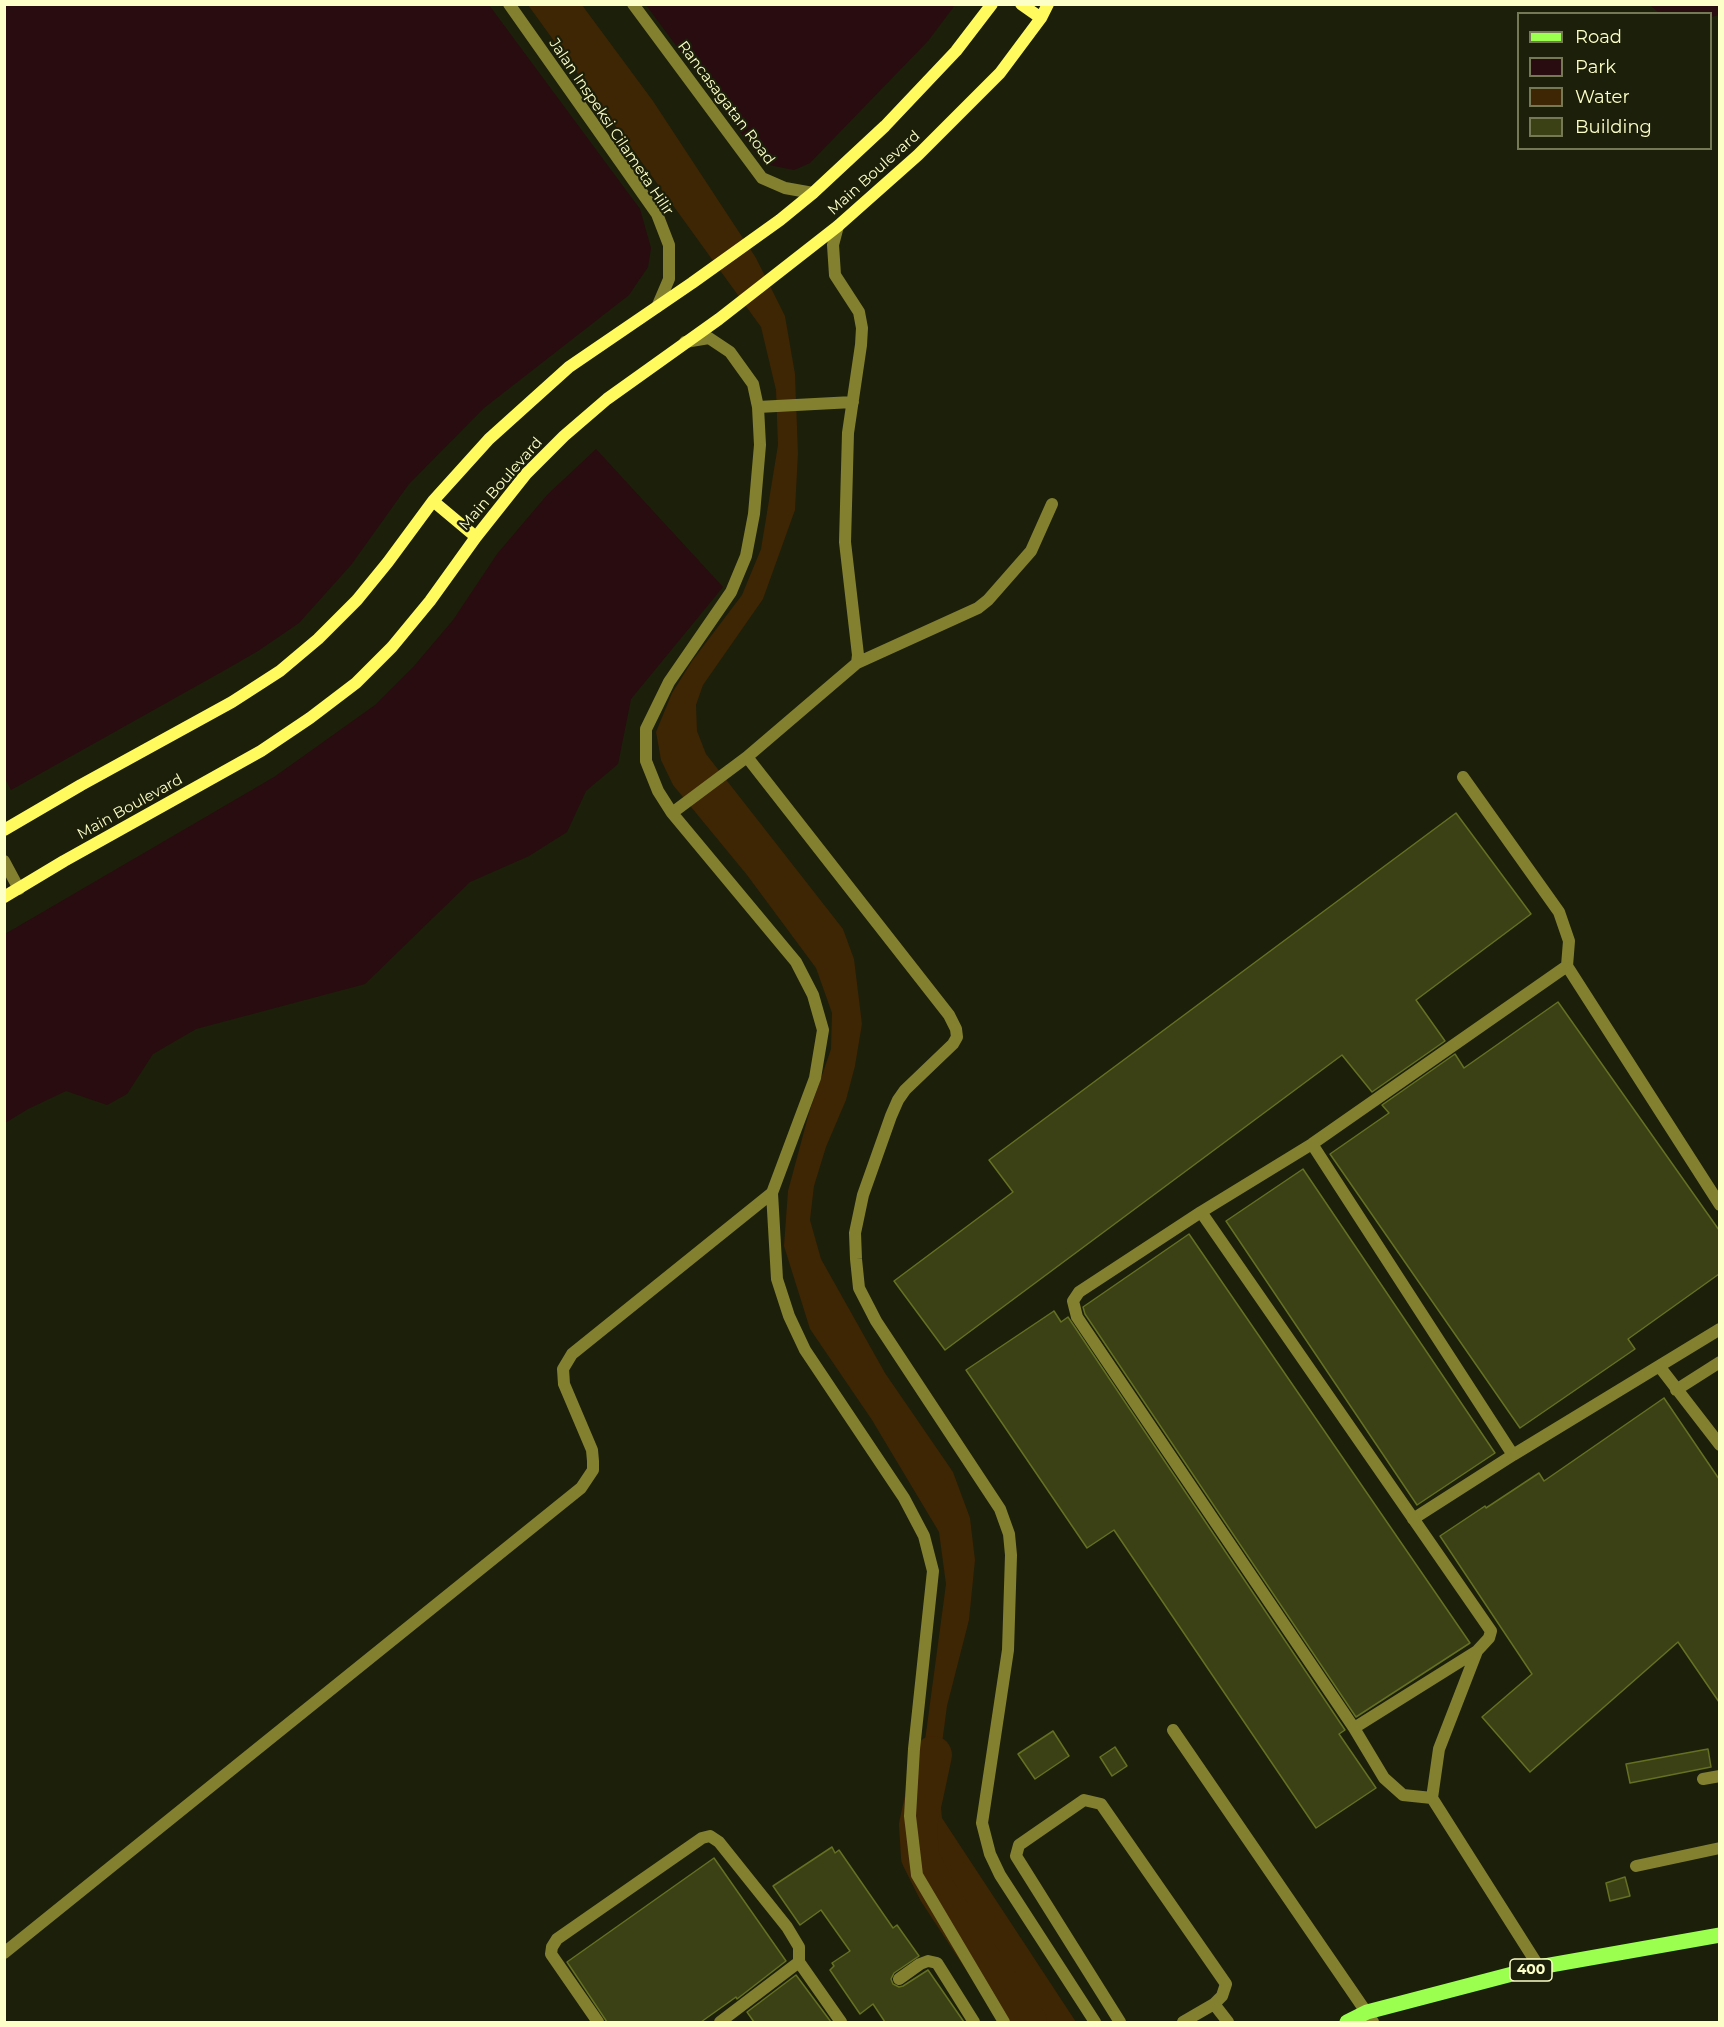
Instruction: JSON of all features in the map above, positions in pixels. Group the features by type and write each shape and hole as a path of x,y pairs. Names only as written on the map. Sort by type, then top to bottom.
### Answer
{"main road":[{"name":"Main Boulevard","path":"4,830 231,702 280,671 318,639 357,600 433,501 489,439 569,367 692,283 813,194 885,126 956,51 992,4"},
{"path":"1021,4 1041,18"},
{"name":"Main Boulevard","path":"4,897 261,751 310,718 356,682 392,647 430,601 476,537 526,474 564,436 607,399 719,319 838,226 918,155 1000,73 1041,18 1048,4"},
{"path":"433,501 476,537"},
{"name":"400","path":"1347,2022 1539,1967 1719,1935"}],"street":[{"name":"Jalan Inspeksi Cilameta Hilir","path":"508,4 657,214 669,245 669,279 657,307"},
{"name":"Rancasagatan Road","path":"633,4 762,178 785,188 813,194"},
{"path":"838,226 833,245 835,275 859,312 862,328 848,433 845,542 858,659"},
{"path":"685,342 709,338 730,352 753,384 758,407 760,445 754,514 746,556 731,592 669,682 646,729 646,761 658,791 672,813 796,962 813,995 823,1030 815,1078 772,1193 777,1279 789,1316 805,1350 904,1498 924,1536 933,1571 914,1749 910,1816 916,1875 1004,2022"},
{"path":"758,407 853,402"},
{"path":"672,813 747,757 858,659 978,608 988,600 1030,551 1052,504"},
{"path":"747,757 949,1015 956,1029 957,1037 953,1044 905,1090 891,1116 863,1195 855,1233 859,1288 876,1321 1000,1509 1009,1534 1011,1555 1008,1650 982,1823 990,1854 1000,1875 1095,2022"},
{"path":"1463,777 1559,912 1569,942 1567,966 1719,1205"},
{"path":"4,861 19,889"},
{"path":"1432,1798 1403,1795 1384,1778 1354,1728 1077,1317 1073,1301 1079,1292 1201,1212 1312,1144 1567,966"},
{"path":"1312,1144 1513,1455"},
{"path":"4,1953 581,1488 593,1470 593,1461 592,1450 564,1384 563,1370 572,1354 772,1193"},
{"path":"1201,1212 1491,1631 1489,1638 1477,1651 1354,1728"},
{"path":"1413,1519 1719,1329"},
{"path":"1676,1390 1719,1362"},
{"path":"1659,1366 1719,1445"},
{"path":"1477,1651 1439,1749 1432,1798 1539,1967"},
{"path":"1173,1730 1370,2017"},
{"path":"1703,1779 1719,1776"},
{"path":"1120,2022 1016,1856 1019,1845 1084,1800 1101,1804 1226,1984 1222,1996 1214,2004 1183,2022"},
{"path":"598,2022 551,1954 552,1947 557,1939 702,1838 711,1836 719,1842 787,1927 799,1947 799,1962 841,2022"},
{"path":"1636,1866 1719,1848"},
{"path":"899,1979 920,1964 928,1961 937,1964 974,2022"},
{"path":"720,2022 735,2018 799,1962"},
{"path":"1214,2004 1227,2022"}],"green space":[{"path":"5,4 489,5 640,209 651,248 648,267 629,295 484,408 409,484 351,565 299,623 258,651 11,790 4,777"},
{"path":"646,5 955,5 928,41 810,163 794,170 764,164"},
{"path":"1650,5 1719,5 1719,15 1712,17 1712,12 1658,12"},
{"path":"596,449 723,587 631,699 618,764 586,791 567,832 529,856 470,882 365,984 196,1029 153,1054 127,1094 107,1105 66,1091 5,1123 5,934 274,777 375,705 414,666 453,620 497,554 547,495"}],"water":[{"path":"528,5 582,5 653,101 756,258 785,316 795,374 798,453 795,510 763,599 703,685 696,705 697,731 706,754 843,929 854,959 862,1024 855,1066 846,1100 826,1147 814,1186 810,1220 821,1259 885,1373 953,1472 970,1518 975,1560 969,1620 947,1706 938,1774 942,1818 1076,2022 1014,2022 969,1949 927,1848 920,1778 946,1584 939,1532 872,1420 810,1329 784,1246 788,1191 809,1113 831,1049 832,1013 816,968 747,875 673,785 661,760 656,732 672,693 692,661 742,595 761,549 778,445 776,390 761,327"}],"building":[{"path":"1456,813 1531,914 1416,1000 1445,1041 1372,1092 1342,1055 945,1350 894,1281 1013,1192 989,1160"},
{"path":"1558,1002 1719,1230 1719,1274 1628,1339 1635,1349 1520,1428 1330,1154 1389,1113 1382,1105 1455,1054 1464,1068"},
{"path":"1303,1169 1495,1453 1417,1505 1226,1221"},
{"path":"1189,1234 1470,1643 1356,1717 1085,1314 1083,1307"},
{"path":"1054,1311 1061,1322 1068,1317 1345,1730 1339,1734 1376,1788 1316,1828 1114,1530 1087,1548 966,1370"},
{"path":"1664,1398 1719,1479 1719,1702 1678,1642 1530,1772 1482,1717 1532,1674 1440,1536 1539,1473 1544,1481"},
{"path":"1053,1731 1069,1756 1035,1779 1018,1754"},
{"path":"1115,1747 1127,1766 1112,1776 1100,1757"},
{"path":"1708,1749 1711,1767 1630,1783 1626,1764"},
{"path":"832,1847 835,1853 839,1850 893,1928 897,1925 919,1956 894,1973 891,1979 893,1984 903,1986 928,1970 964,2022 885,2022 873,2004 860,2014 830,1970 834,1966 832,1963 850,1951 821,1910 800,1925 773,1886"},
{"path":"714,1858 786,1961 737,1999 736,1997 701,2022 607,2022 567,1962"},
{"path":"1625,1877 1630,1896 1610,1901 1606,1883"},
{"path":"796,1975 831,2022 754,2022 747,2012"}],"waterway":[{"path":"933,1755 918,1825 920,1857 937,1891 983,1961 1028,2022"}]}
